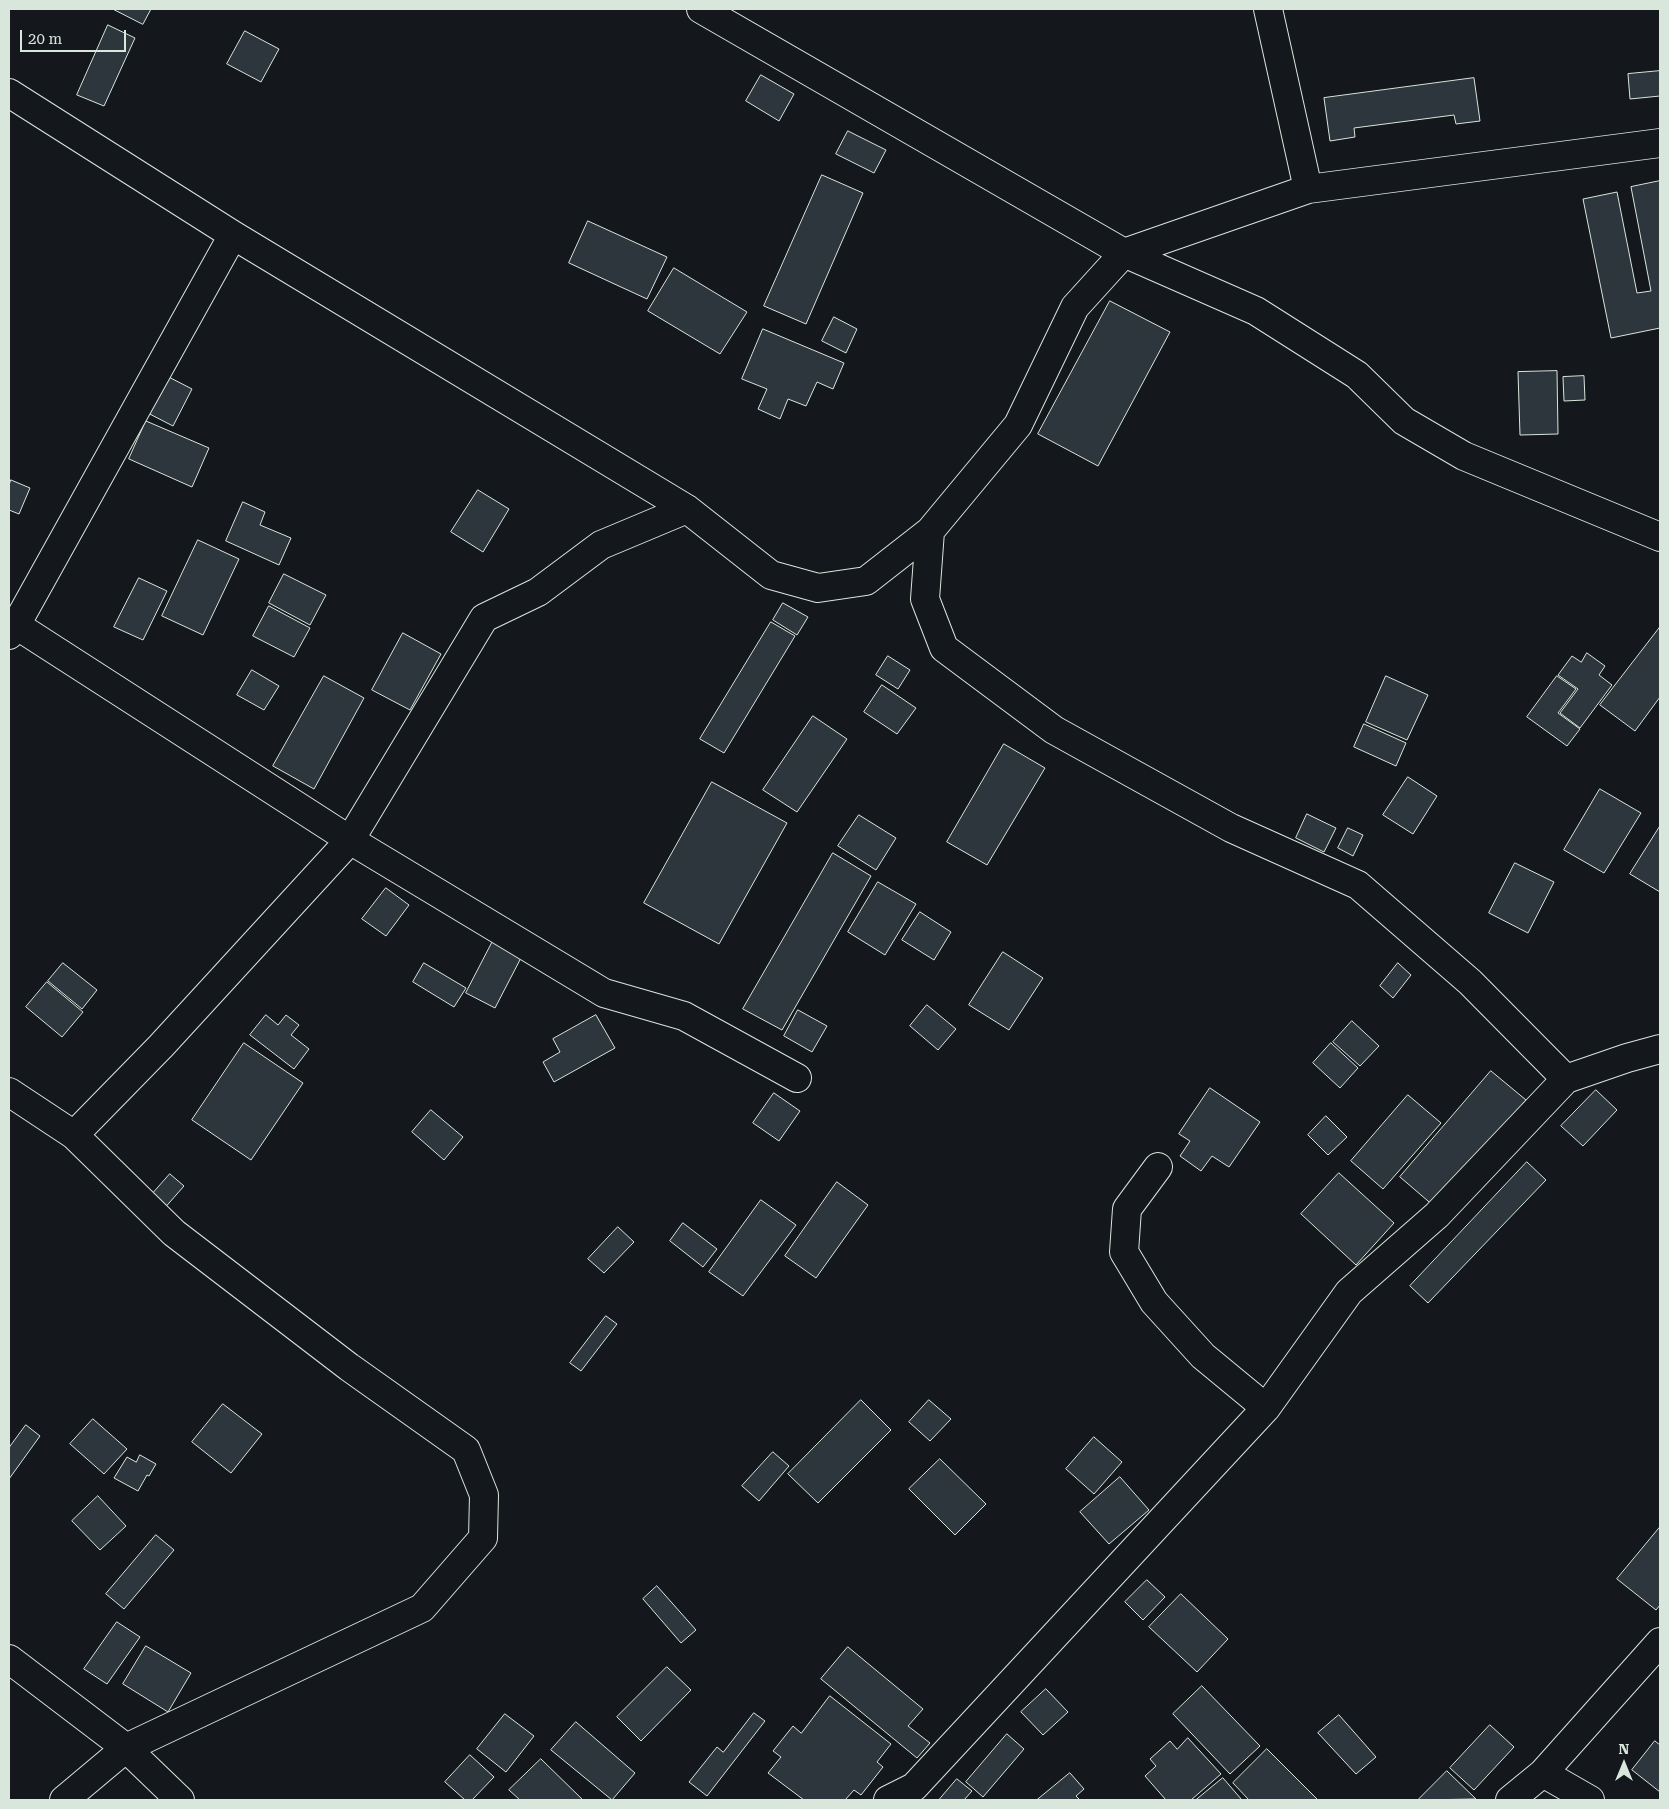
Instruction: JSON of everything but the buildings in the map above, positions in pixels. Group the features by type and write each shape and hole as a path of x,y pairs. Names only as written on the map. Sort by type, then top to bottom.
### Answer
{"street":[{"path":"701,9 1124,254 1256,311 1357,375 1404,420 1464,456 1660,537"},
{"path":"1268,9 1308,189"},
{"path":"9,92 233,235 687,509 771,575 818,588 866,580 930,530 1018,425 1075,307 1124,254 1308,189 1660,143"},
{"path":"233,235 12,630 350,840 604,993 684,1016 797,1078"},
{"path":"74,1135 161,1046 350,840 484,618 538,592 601,545 687,509"},
{"path":"930,530 925,599 944,648 1054,730 1231,828 1358,885 1470,982 1566,1079"},
{"path":"888,1800 914,1787 1266,1408 1349,1292 1437,1215 1566,1079 1660,1049"},
{"path":"9,1092 74,1135 174,1233 349,1368 466,1450 484,1495 483,1538 422,1608 126,1748 64,1800"},
{"path":"1158,1168 1127,1209 1124,1252 1154,1302 1203,1356 1266,1408"},
{"path":"1510,1800 1543,1773 1660,1642"},
{"path":"9,1659 126,1748 180,1800"},
{"path":"1543,1773 1590,1800"}]}
